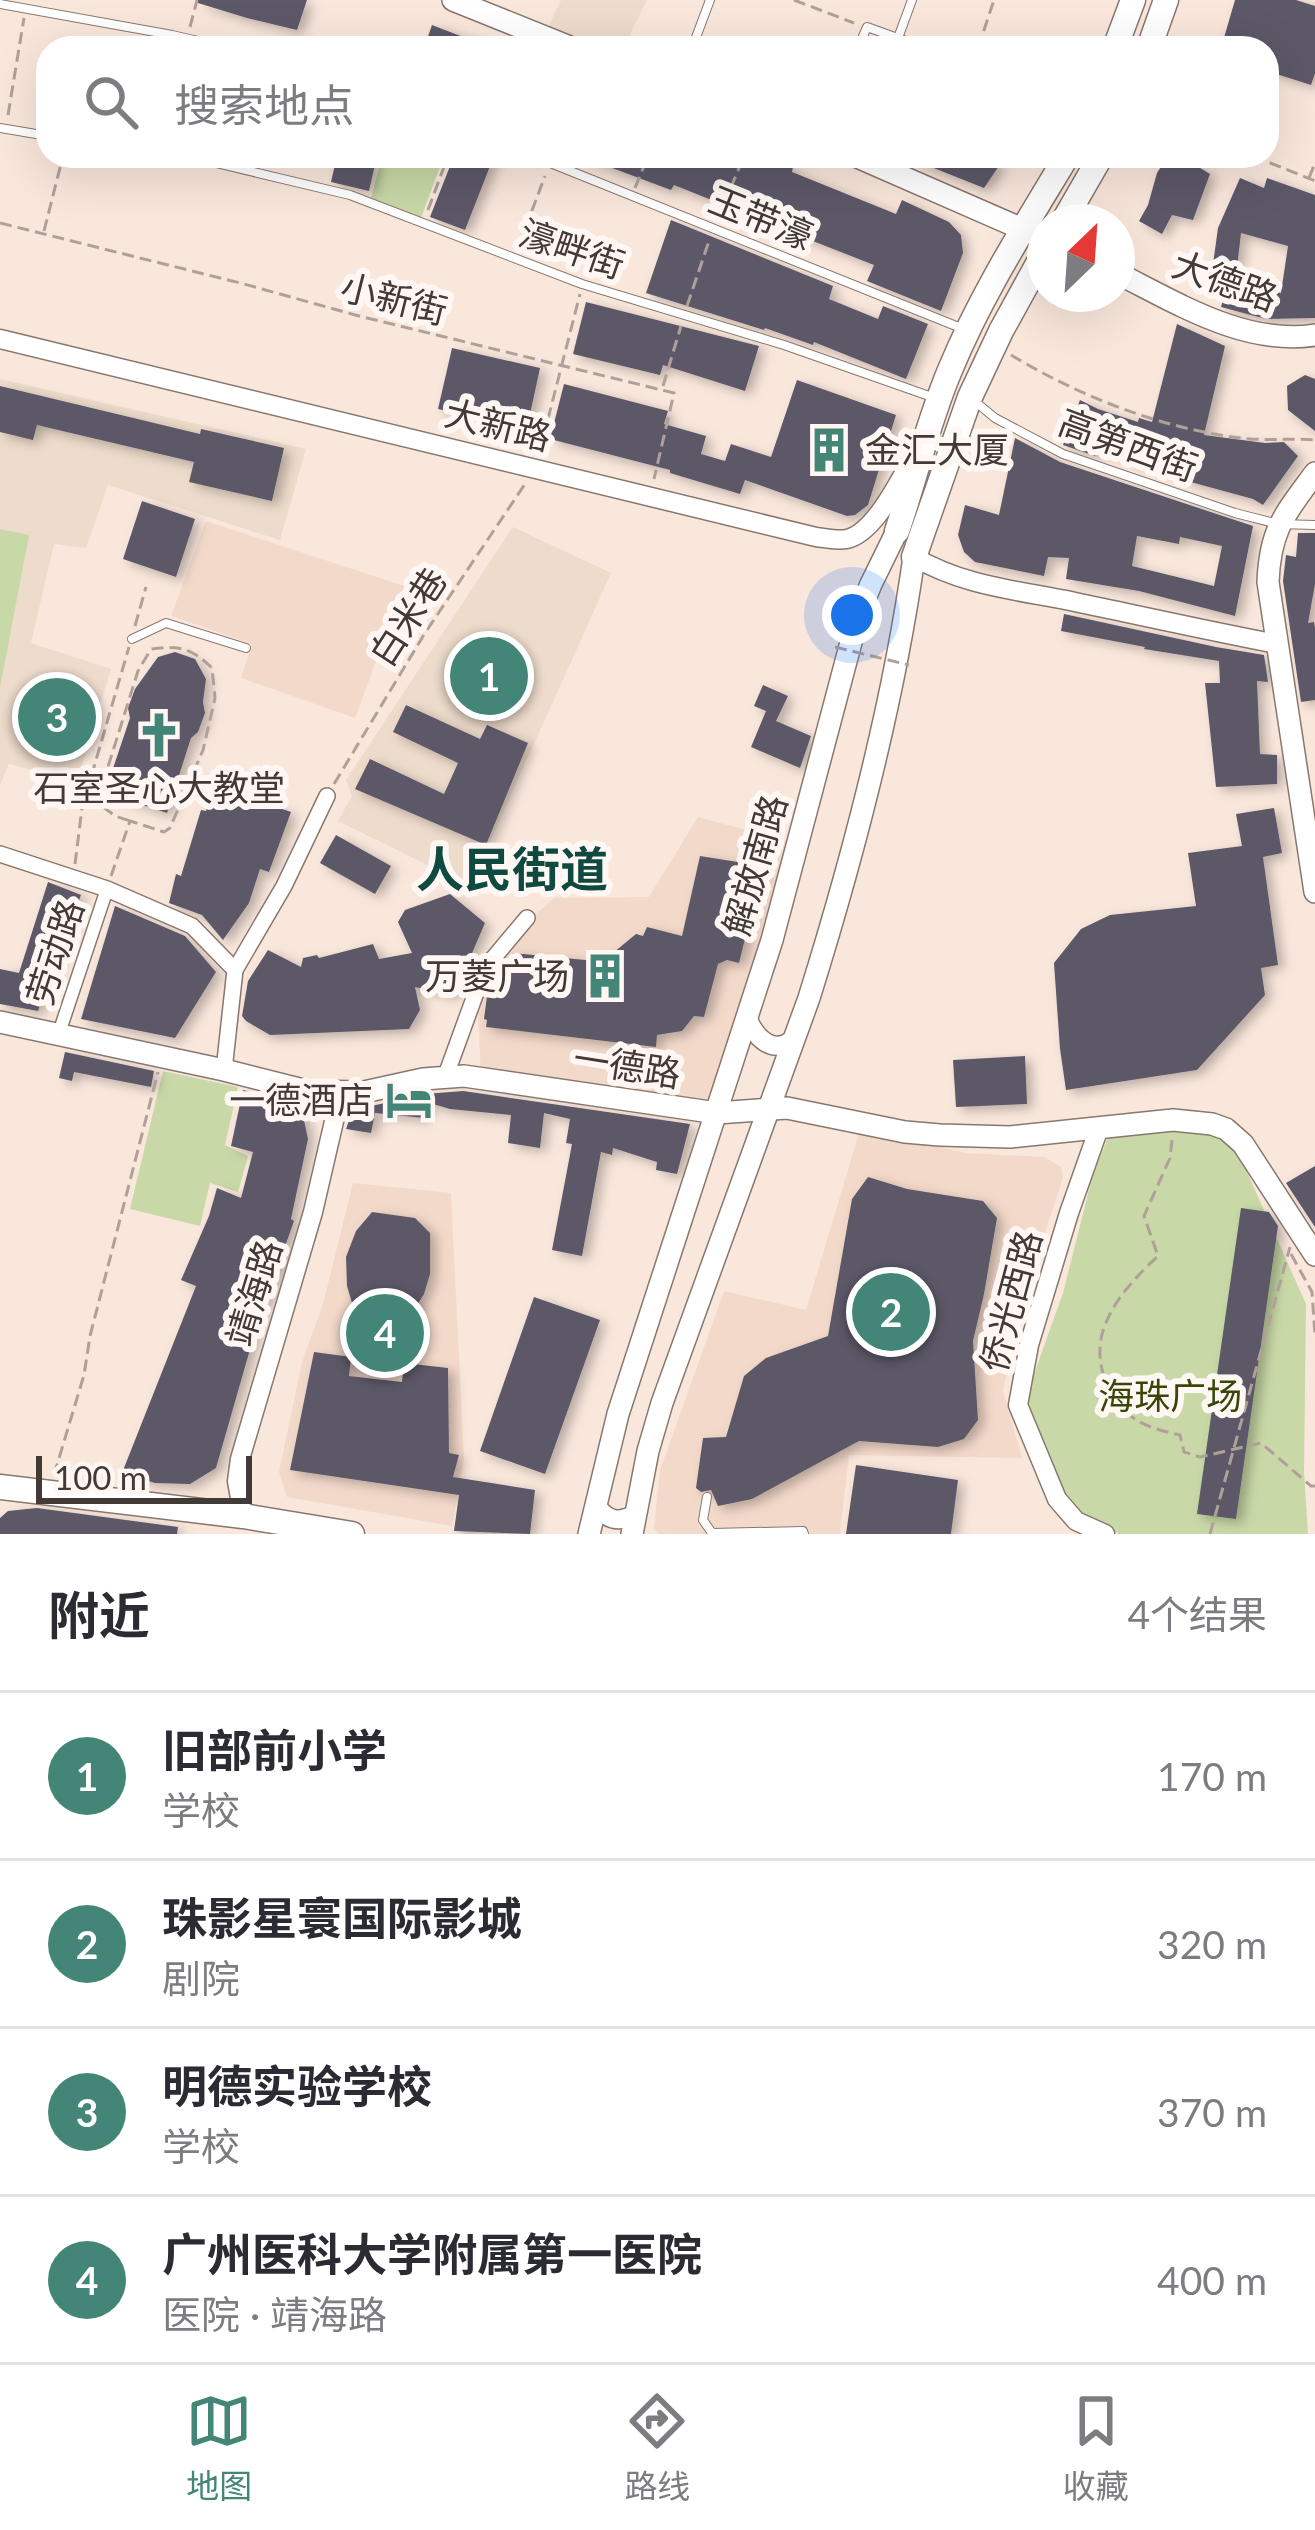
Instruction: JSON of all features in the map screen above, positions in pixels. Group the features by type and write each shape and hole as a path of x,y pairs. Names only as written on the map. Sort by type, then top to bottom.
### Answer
{"main road":[{"path":"453,0 542,36"},
{"path":"1120,36 1133,0"},
{"path":"1153,36 1166,0"},
{"path":"883,168 1027,231"},
{"name":"解放南路","path":"1047,204 1062,168"},
{"path":"1073,204 1094,168"},
{"name":"解放南路","path":"589,1534 619,1414 799,844 858,616 897,531 939,400 968,331 1027,244"},
{"name":"大德路","path":"1135,281 1240,329 1272,336 1315,335"},
{"path":"635,1527 662,1403 824,951 870,780 906,618 914,557 970,397 1027,284"},
{"path":"1315,473 1278,524 1268,582 1307,792 1315,892"},
{"name":"一德路","path":"0,1022 307,1091 348,1093 446,1075 717,1112 769,1108 822,1114 940,1135 1010,1137 1173,1120 1212,1124 1243,1144 1296,1224"},
{"path":"1296,1224 1315,1256"},
{"path":"0,1487 352,1534"}],"street":[{"name":"大新路","path":"0,339 816,537 848,539 870,524 929,431"},
{"path":"914,557 950,576 1001,590 1276,644"},
{"path":"224,1070 235,970 284,886 327,796"},
{"path":"0,854 107,890 192,926 235,970"},
{"name":"劳动路","path":"59,1033 107,890"},
{"path":"446,1075 485,968 527,918"},
{"path":"747,1017 754,1033 769,1045 788,1045 794,1038"},
{"name":"靖海路","path":"244,1516 237,1481 240,1459 313,1212 335,1118 348,1093"},
{"name":"侨光西路","path":"1099,1128 1029,1346 1018,1405 1057,1499 1074,1527 1105,1534"},
{"path":"596,1504 603,1515 613,1520 628,1518 635,1527"}],"lane":[{"path":"696,36 710,0"},
{"path":"899,36 913,0"},
{"path":"0,4 177,36"},
{"path":"863,36 867,27 892,36"},
{"path":"3,128 36,134"},
{"name":"濠畔街","path":"238,168 350,195 582,284 784,344 939,400"},
{"name":"玉带濠","path":"562,168 968,331"},
{"name":"高第西街","path":"970,397 995,418 1063,454 1235,513 1278,524 1315,526"},
{"path":"131,639 166,623 246,649"},
{"path":"706,1497 703,1520 712,1533 804,1534"}],"path":[{"path":"188,36 197,0"},
{"path":"794,0 867,27"},
{"path":"982,36 994,0"},
{"path":"3,128 25,7"},
{"path":"1279,166 1312,179 1315,163"},
{"path":"43,232 60,168"},
{"path":"423,223 444,168"},
{"path":"514,258 548,168"},
{"path":"632,196 643,168"},
{"path":"650,496 674,393 662,390 714,228 740,168"},
{"name":"小新街","path":"0,223 662,390"},
{"path":"536,468 582,284"},
{"path":"994,345 1059,384 1195,430 1243,438 1315,440"},
{"name":"白米巷","path":"327,796 425,633 536,468"},
{"path":"73,878 82,808 146,587"},
{"path":"836,647 909,664"},
{"path":"151,649 193,651 212,668 215,698 203,750 170,828 164,832 130,821 102,806 101,789 138,671 151,649"},
{"path":"107,890 130,821"},
{"path":"47,1494 84,1375 161,1058"},
{"path":"1173,1120 1170,1158 1144,1216 1158,1256 1133,1280 1103,1329 1099,1357 1107,1388 1127,1414 1155,1429 1180,1435 1184,1452 1200,1457 1261,1443 1315,1486"},
{"path":"1210,1534 1296,1224"}],"shaded area":[{"path":"561,0 647,0 629,36 564,36 547,30"},
{"path":"0,379 306,449 280,540 108,485 86,548 54,544 31,643 111,669 77,782 9,764 0,785"},
{"path":"206,521 404,586 355,718 241,678 252,644 171,616"},
{"path":"513,527 611,573 470,886 338,821 352,796 346,780"},
{"name":"万菱广场","path":"698,817 799,844 717,1113 481,1078 477,989 514,933 554,898 649,897"},
{"path":"859,1133 966,1153 1045,1157 1061,1167 1063,1178 1022,1303 1003,1391 1022,1458 849,1455 840,1534 658,1534 654,1528 660,1470 724,1291 806,1310"},
{"path":"353,1183 451,1193 464,1459 452,1526 287,1497 279,1472 302,1362 323,1304"}],"green space":[{"path":"379,168 440,168 421,218 371,198"},
{"path":"0,529 29,535 0,688"},
{"path":"163,1071 238,1087 225,1145 248,1156 238,1192 210,1183 200,1226 130,1209"},
{"name":"海珠广场","path":"1191,1129 1216,1137 1238,1152 1306,1304 1308,1534 1119,1534 1079,1512 1064,1493 1031,1420 1028,1391 1063,1293 1092,1178 1108,1137"}],"building":[{"path":"198,0 307,0 297,30"},
{"path":"1235,0 1296,0 1315,6 1311,85 1279,75 1279,36 1224,36"},
{"path":"432,25 460,36 428,36"},
{"path":"334,168 374,168 369,191 331,182"},
{"path":"449,168 489,168 465,230 430,217"},
{"path":"612,168 793,168 792,172 896,214 902,200 949,222 961,235 963,253 941,311 867,281 874,265 772,225 770,232 731,218 734,209 674,185 671,190"},
{"path":"934,168 998,168 984,188"},
{"path":"1160,168 1200,168 1210,174 1193,220 1172,215 1162,234 1139,221"},
{"path":"1240,178 1264,188 1267,178 1315,195 1315,318 1266,319 1221,307 1228,284 1281,293 1288,246 1241,233 1237,268 1213,264 1218,228"},
{"path":"671,220 833,286 829,299 878,319 883,306 928,324 906,379 814,342 646,293"},
{"path":"586,302 759,346 745,391 663,365 660,375 573,354"},
{"path":"1177,324 1225,346 1204,435 1284,442 1298,456 1263,505 1128,457 1101,449 1095,456 1063,445 1080,400 1138,422 1139,418 1152,422"},
{"path":"452,348 540,368 527,428 438,409"},
{"path":"1305,375 1315,379 1315,431 1288,410 1287,386"},
{"path":"797,380 896,415 868,505 855,515 745,480 740,494 550,439 564,384 668,411 664,424 706,436 701,454 725,461 731,444 771,457"},
{"path":"0,386 200,434 201,429 284,448 272,501 189,482 194,462 37,425 33,440 0,432"},
{"path":"1015,438 1060,462 1253,526 1235,616 1139,591 1066,579 1069,558 1048,557 1044,576 975,562 964,552 958,535 965,505 999,515","holes":["1137,536 1179,544 1180,537 1222,546 1214,586 1132,566"]},
{"path":"142,501 195,519 176,577 123,559"},
{"path":"1298,533 1315,533 1315,584 1308,623 1314,622 1315,628 1315,700 1301,702 1283,581 1286,555 1296,557"},
{"path":"1064,614 1264,655 1268,682 1257,681 1260,754 1277,755 1277,784 1216,787 1205,683 1220,683 1219,661 1061,631"},
{"name":"石室圣心大教堂","path":"175,652 195,659 206,679 205,713 191,738 167,813 105,792 135,689 158,657"},
{"path":"763,685 788,696 776,721 811,736 800,768 751,747 766,711 754,706"},
{"path":"406,705 480,739 487,725 528,743 486,845 355,789 370,759 444,794 458,763 393,732"},
{"path":"214,786 291,812 269,872 260,869 249,903 223,940 202,915 169,903 176,874 181,876 201,810 206,811"},
{"path":"1274,808 1282,853 1263,857 1278,965 1261,968 1265,995 1197,1070 1066,1090 1054,963 1081,929 1110,915 1196,906 1188,853 1242,846 1236,814"},
{"path":"336,835 391,866 375,894 320,863"},
{"name":"万菱广场","path":"700,856 763,866 739,963 718,964 704,1017 694,1016 682,1031 657,1035 656,1047 486,1027 487,996 495,974 513,953 606,962 605,954 636,934 643,936 647,927 682,936"},
{"path":"48,882 81,895 38,1011 0,1004 0,969 19,973"},
{"path":"450,894 485,923 454,995 415,987 420,1010 409,1029 270,1035 242,1016 248,981 268,950 301,967 303,958 373,944 379,959 412,953 398,922 405,910"},
{"path":"115,906 185,936 216,972 175,1038 81,1019"},
{"path":"65,1052 154,1071 151,1087 74,1072 72,1081 59,1078"},
{"path":"1025,1056 1027,1104 956,1107 953,1060"},
{"path":"243,1090 289,1102 302,1111 308,1139 294,1221 285,1257 259,1318 216,1468 190,1484 155,1483 122,1473 196,1286 181,1280 217,1188 241,1198 253,1152 231,1146"},
{"path":"463,1091 690,1124 677,1174 656,1170 657,1162 613,1148 612,1155 601,1152 582,1256 552,1250 572,1144 566,1143 570,1119 544,1113 540,1148 508,1143 511,1115 426,1102 424,1118 375,1113 371,1133 346,1129 354,1107"},
{"path":"1315,1166 1315,1227 1286,1183"},
{"path":"868,1177 907,1189 983,1201 997,1218 973,1341 978,1420 964,1439 938,1447 859,1441 752,1499 718,1506 711,1490 696,1488 703,1438 726,1437 744,1376 766,1358 828,1336 852,1199"},
{"name":"海珠广场","path":"1241,1208 1269,1212 1278,1226 1236,1519 1197,1514"},
{"path":"372,1212 415,1218 430,1233 430,1274 424,1294 395,1332 365,1328 347,1286 346,1257 356,1231"},
{"path":"534,1297 600,1320 545,1474 480,1451"},
{"path":"314,1352 351,1357 349,1376 402,1382 404,1363 448,1368 449,1453 459,1455 453,1477 535,1490 530,1534 454,1531 459,1495 290,1470"},
{"path":"856,1465 958,1480 951,1534 846,1534"},
{"path":"37,1508 178,1527 177,1534 0,1534 0,1518 8,1511"}],"place":[{"name":"金汇大厦","path":"829,450"},
{"name":"旧部前小学","path":"489,676"},
{"name":"明德实验学校","path":"57,717"},
{"name":"石室圣心大教堂","path":"159,735"},
{"name":"万菱广场","path":"605,976"},
{"name":"一德酒店","path":"409,1100"},
{"name":"珠影星寰国际影城","path":"891,1312"},
{"name":"广州医科大学附属第一医院","path":"385,1333"}],"district":[{"name":"人民街道","path":"512,870"}]}
